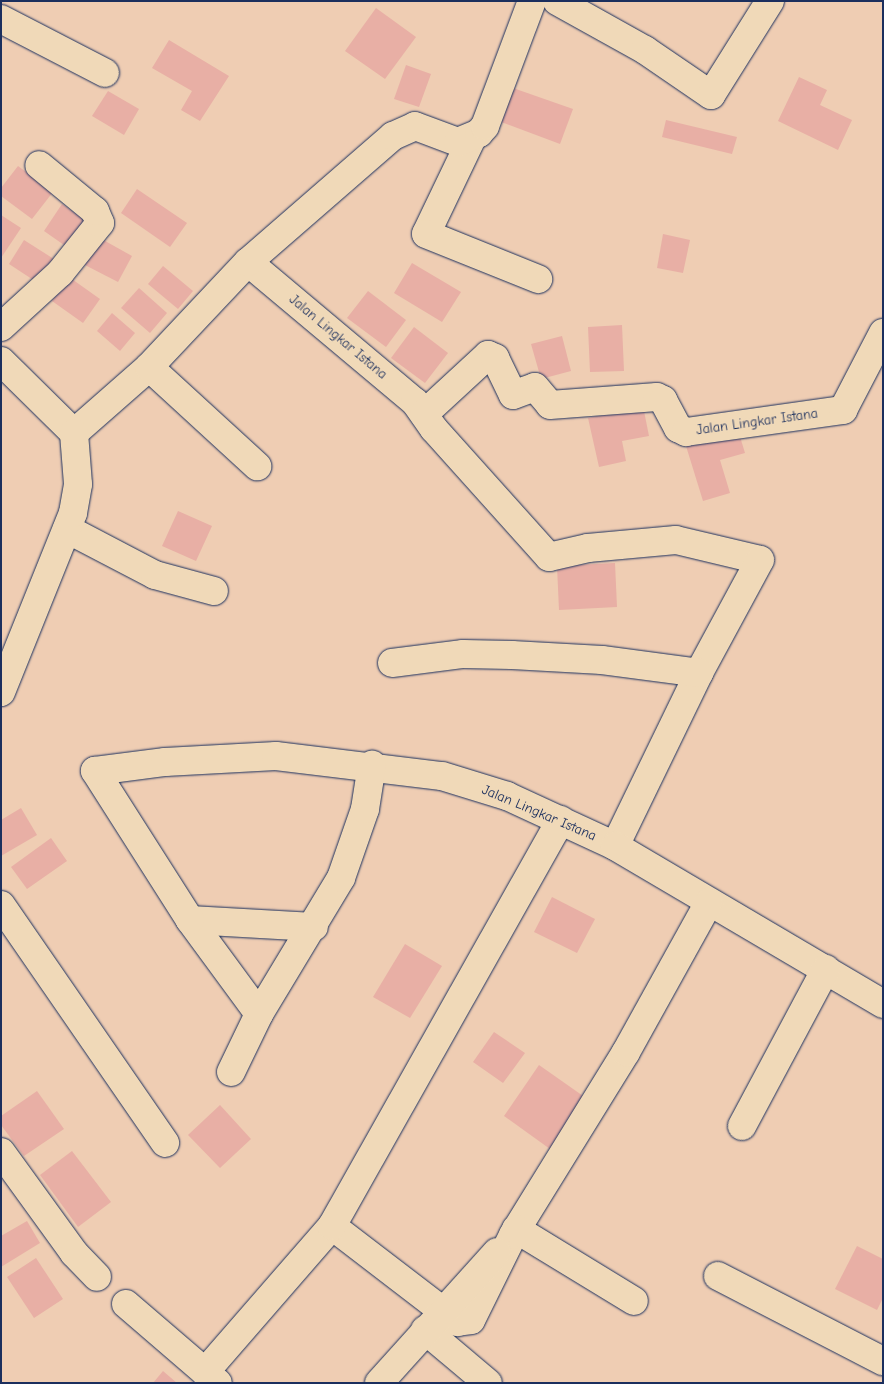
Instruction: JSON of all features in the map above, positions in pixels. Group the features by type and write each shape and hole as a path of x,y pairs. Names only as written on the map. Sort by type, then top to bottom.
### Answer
{"street":[{"path":"532,1 485,126 472,138 426,234 538,279"},
{"path":"557,1 645,50 711,95 770,1"},
{"path":"1,19 105,73"},
{"path":"74,433 149,367 248,262 405,129 422,126 452,140 472,138"},
{"path":"1,327 60,273 100,223 95,211 39,165"},
{"name":"Jalan Lingkar Istana","path":"248,262 415,402 429,422 488,354 494,358 513,395 535,387 550,405 657,396 663,400 678,428 686,432 843,410 883,333"},
{"path":"1,361 74,433 78,496 67,529 2,692"},
{"path":"149,367 257,466"},
{"path":"429,422 549,557 588,548 676,540 760,560 699,673 615,846"},
{"path":"67,529 155,576 214,592"},
{"path":"392,663 463,654 512,655 602,660 699,673"},
{"name":"Jalan Lingkar Istana","path":"190,920 95,771 165,762 276,756 372,764 442,776 507,796 562,820 615,846 883,1004"},
{"path":"230,1072 259,1014 314,927 352,851 372,764"},
{"path":"126,1304 211,1377 332,1226 562,820"},
{"path":"379,1383 515,1232 626,1052 709,902"},
{"path":"1,905 165,1143"},
{"path":"190,920 314,927"},
{"path":"190,920 259,1014"},
{"path":"742,1126 826,969"},
{"path":"1,1152 74,1253 97,1278"},
{"path":"332,1226 434,1321 488,1383"},
{"path":"515,1232 634,1301"},
{"path":"718,1276 883,1361"}],"building":[{"path":"376,8 416,37 385,79 345,51"},
{"path":"169,40 229,76 200,121 181,110 192,91 152,68"},
{"path":"406,65 431,74 419,107 394,99"},
{"path":"799,77 827,90 820,105 852,120 838,150 778,121"},
{"path":"513,88 573,109 560,144 501,122"},
{"path":"108,91 139,109 124,135 92,116"},
{"path":"666,120 737,137 732,154 662,137"},
{"path":"18,166 53,192 32,219 1,196 1,188"},
{"path":"137,189 187,223 170,247 121,213"},
{"path":"62,204 93,226 74,252 44,231"},
{"path":"1,215 21,228 1,258"},
{"path":"663,234 690,240 683,273 657,268"},
{"path":"98,237 132,256 118,282 83,264"},
{"path":"24,240 57,261 41,285 9,264"},
{"path":"412,263 461,292 442,322 394,293"},
{"path":"163,266 193,291 178,309 148,284"},
{"path":"69,277 100,299 83,323 52,301"},
{"path":"139,288 167,313 150,333 121,308"},
{"path":"368,291 406,320 386,347 347,318"},
{"path":"112,313 135,333 120,351 97,331"},
{"path":"622,325 624,371 590,372 588,327"},
{"path":"414,327 448,353 425,383 391,358"},
{"path":"562,336 571,371 541,379 531,344"},
{"path":"643,406 649,436 622,441 626,461 599,467 588,418"},
{"path":"738,430 745,453 720,460 730,493 703,501 686,446"},
{"path":"178,511 212,526 196,561 162,546"},
{"path":"615,563 617,607 559,610 557,566"},
{"path":"21,808 37,835 1,856 1,820"},
{"path":"51,838 67,861 27,889 11,867"},
{"path":"552,897 595,919 577,953 534,932"},
{"path":"405,944 442,966 410,1018 373,997"},
{"path":"494,1032 525,1053 503,1083 473,1062"},
{"path":"539,1065 586,1098 550,1149 504,1116"},
{"path":"37,1091 64,1129 24,1156 1,1125 1,1116"},
{"path":"220,1105 251,1139 220,1168 188,1135"},
{"path":"72,1151 111,1202 78,1227 40,1175"},
{"path":"27,1221 40,1243 1,1267 1,1236"},
{"path":"857,1246 883,1259 883,1298 877,1310 835,1289"},
{"path":"36,1258 63,1299 34,1318 7,1277"},
{"path":"163,1371 177,1383 153,1383"}]}
